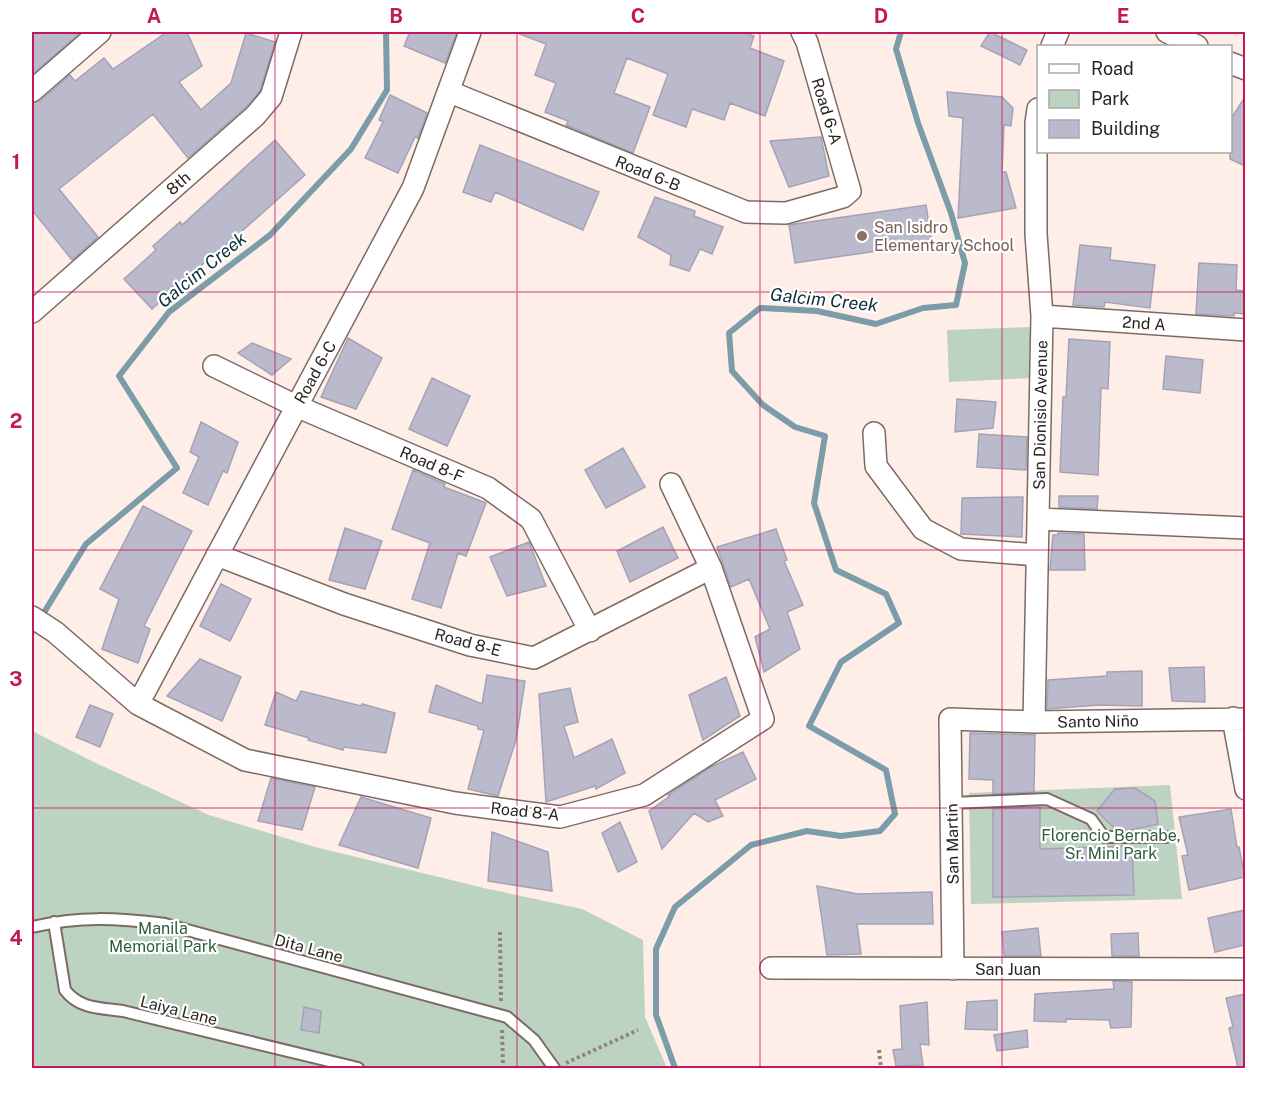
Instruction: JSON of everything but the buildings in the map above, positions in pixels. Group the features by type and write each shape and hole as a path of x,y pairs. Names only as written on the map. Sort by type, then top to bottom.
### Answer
{"street":[{"path":"32,92 100,32"},
{"name":"8th","path":"32,312 255,116 271,97 291,32"},
{"name":"Road 6-C","path":"138,704 413,188 450,92 470,32"},
{"name":"Road 6-A","path":"802,32 810,52 850,191"},
{"path":"1167,32 1195,45"},
{"name":"Road 6-B","path":"450,92 746,212 786,213 843,197 850,191"},
{"name":"San Dionisio Avenue","path":"1034,722 1042,316 1036,234 1037,116"},
{"name":"2nd A","path":"1042,316 1245,330"},
{"name":"Road 8-F","path":"214,366 296,406 488,488 531,519 590,631"},
{"path":"874,433 876,466 923,529 961,549 1037,555"},
{"name":"Road 8-A","path":"32,617 55,632 138,704 244,760 455,803 560,817 644,795 763,719 711,568 671,484"},
{"path":"1038,519 1245,528"},
{"name":"Road 8-E","path":"217,555 344,604 470,645 534,658 711,568"},
{"path":"1239,718 1245,789"},
{"name":"Santo Niño","path":"950,719 1034,722 1239,718"},
{"name":"San Martin","path":"950,719 953,969"},
{"name":"San Juan","path":"771,968 1245,969"}],"lane":[{"path":"951,803 1047,799 1091,819 1104,837 1166,837"},
{"name":"Dita Lane","path":"32,927 80,919 118,918 165,924 507,1017 534,1040 554,1068"},
{"name":"Laiya Lane","path":"54,922 65,990 72,999 84,1005 123,1011 358,1068"}],"path":[{"path":"554,1068 638,1030"},
{"path":"879,1050 881,1068"}],"green space":[{"path":"1030,327 1033,378 949,382 947,330"},
{"name":"Manila Memorial Park","path":"32,731 209,815 315,847 582,909 643,940 645,1017 667,1068 32,1068"},
{"name":"Florencio Bernabe, Sr. Mini Park","path":"1170,785 1182,899 971,904 969,793"}],"waterway":[{"name":"Galcim Creek","path":"32,632 86,544 177,468 119,376 169,312 270,235 351,149 387,90 386,32"},
{"name":"Galcim Creek","path":"675,1068 656,1015 656,949 675,907 751,845 807,831 841,836 880,831 895,814 886,770 809,726 841,662 899,623 886,594 836,570 814,503 825,436 795,427 763,405 732,371 729,333 760,308 817,311 876,324 923,308 956,305 965,263 951,213 918,123 896,49 901,32"}],"place":[{"name":"San Isidro Elementary School","path":"862,236"}]}
